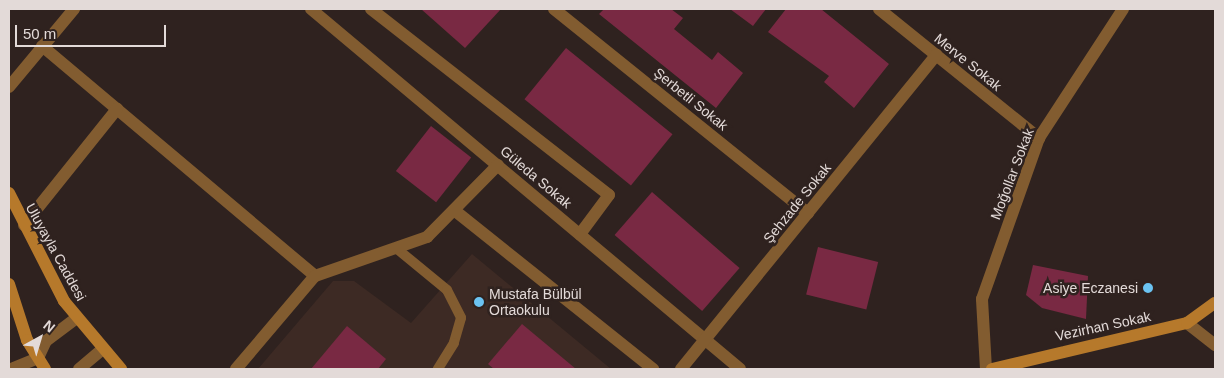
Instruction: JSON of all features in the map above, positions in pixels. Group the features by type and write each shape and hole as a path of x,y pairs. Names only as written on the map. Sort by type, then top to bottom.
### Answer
{"main road":[{"name":"Uluyayla Caddesi","path":"9,193 24,225 76,318 102,350 121,369"},
{"path":"9,284 27,340 42,364"},
{"name":"Vezirhan Sokak","path":"992,369 1187,323 1215,303"}],"street":[{"path":"9,87 74,9"},
{"name":"Güleda Sokak","path":"312,9 740,369"},
{"path":"372,9 609,195 580,234"},
{"name":"Şerbetli Sokak","path":"554,9 808,213"},
{"name":"Merve Sokak","path":"879,9 1039,138"},
{"name":"Moğollar Sokak","path":"986,369 982,299 1039,138 1123,9"},
{"path":"42,46 315,276"},
{"name":"Şehzade Sokak","path":"682,369 936,55"},
{"path":"24,225 117,109"},
{"path":"236,369 315,276 427,237 498,164"},
{"path":"454,210 653,369"},
{"path":"11,369 42,364 46,342 76,318"},
{"path":"1187,323 1215,345"},
{"path":"79,369 102,350"}],"lane":[{"path":"396,248 447,290 461,318 454,343 438,369"}],"shaded area":[{"name":"Mustafa Bülbül Ortaokulu","path":"472,254 611,369 258,369 333,281 354,281 411,323"}],"building":[{"path":"421,9 501,9 465,48"},
{"path":"604,9 671,9 683,18 674,29 712,60 718,52 743,73 716,108 599,14"},
{"path":"730,9 766,9 753,26"},
{"path":"786,9 821,9 889,64 854,108 824,82 829,76 768,32"},
{"path":"566,48 672,134 631,186 524,99"},
{"path":"431,126 471,157 436,202 396,171"},
{"path":"652,192 740,268 702,311 615,235"},
{"path":"818,247 878,262 866,310 806,295"},
{"path":"1033,265 1088,276 1086,319 1042,308 1026,295"},
{"path":"522,324 576,369 494,369 488,364"},
{"path":"347,326 386,359 378,369 311,369"}],"place":[{"name":"Asiye Eczanesi","path":"1148,288"},
{"name":"Mustafa Bülbül Ortaokulu","path":"479,302"}]}
